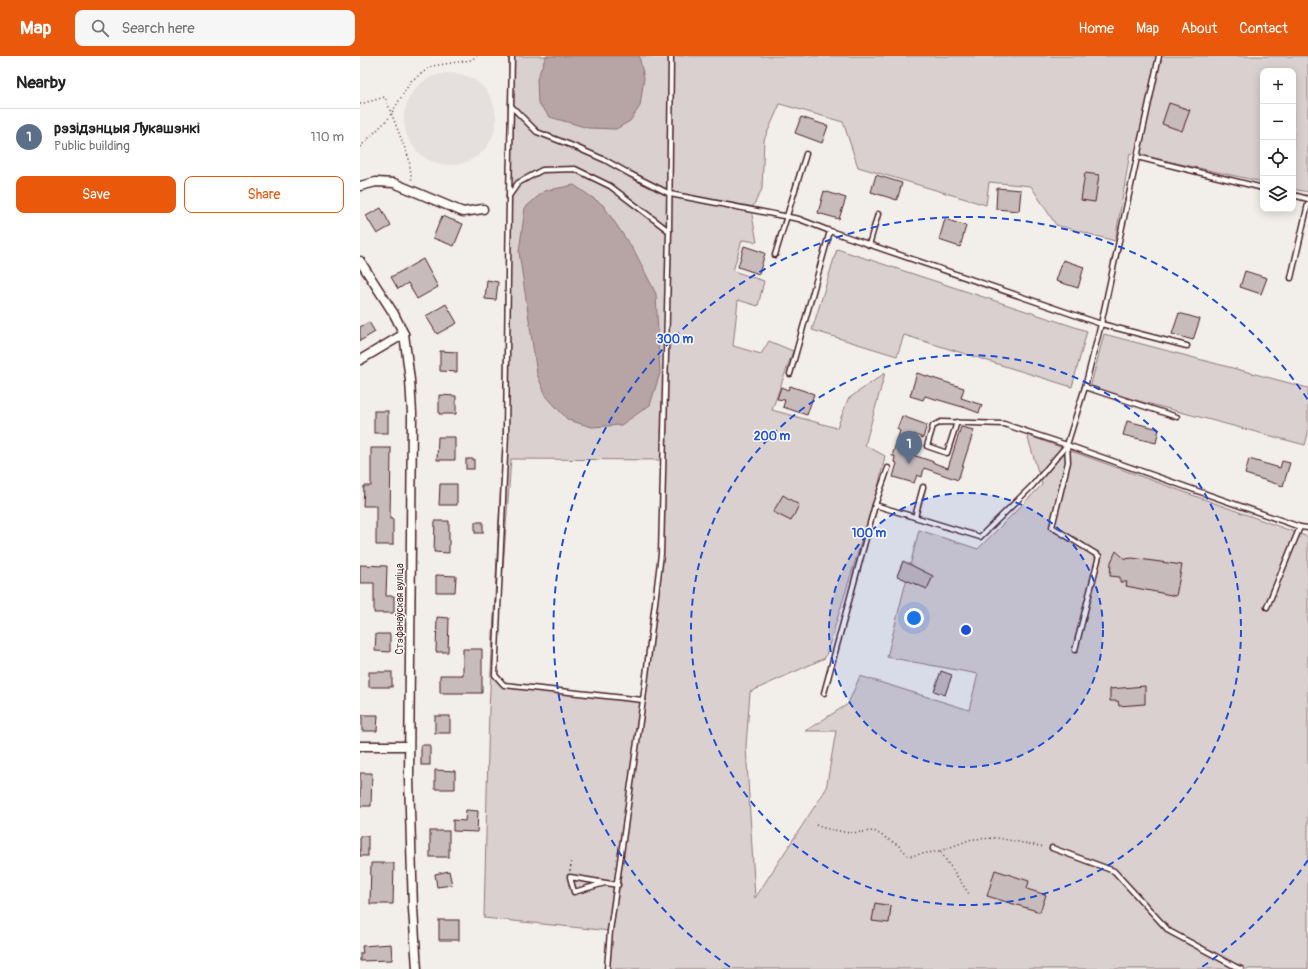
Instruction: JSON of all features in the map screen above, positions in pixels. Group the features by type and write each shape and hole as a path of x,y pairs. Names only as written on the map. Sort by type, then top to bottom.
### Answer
{"street":[{"path":"360,186 376,182 394,184 463,212 483,210"},
{"name":"Стэфанаўская вуліца","path":"360,261 394,314 404,334 410,380 412,413 408,746 412,909 417,969"},
{"path":"360,360 404,334"},
{"path":"360,746 408,746"}],"lane":[{"path":"512,56 510,106 506,434 495,675 504,685 643,700"},
{"path":"607,969 610,931 618,885 661,554 670,194 671,56"},
{"path":"1075,650 1099,556 1052,527 1068,462 1067,445 1085,387 1101,324 1159,56"},
{"path":"510,106 537,132 605,160 670,194 798,219 869,245 1101,324 1187,346"},
{"path":"775,255 806,154"},
{"path":"1138,157 1260,187"},
{"path":"509,196 518,183 542,170 575,169 610,186 669,231"},
{"path":"1296,196 1308,199"},
{"path":"1291,278 1308,204"},
{"path":"869,245 878,214"},
{"path":"790,374 830,231"},
{"path":"1085,387 1177,416"},
{"path":"957,422 947,453 927,446 933,426 940,422 957,422 1004,424 1300,527 1308,528"},
{"path":"875,506 980,537 1032,486 1067,445"},
{"path":"824,693 875,506 888,468"},
{"path":"915,517 923,487"},
{"path":"1267,607 1300,527"},
{"path":"1052,848 1114,871 1169,931 1241,969"},
{"path":"605,883 574,892 570,877 618,885"}],"path":[{"path":"360,147 388,119 411,81 432,66 471,60 477,56"},
{"path":"360,104 385,97 409,159 413,192"},
{"path":"816,825 849,833 874,831 898,845 909,856 940,851 972,840 997,838 1052,848"},
{"path":"940,851 969,894"},
{"path":"570,877 572,859"}],"shaded area":[{"path":"509,56 1308,56 1308,192 1296,190 1296,68 1260,68 1260,181 1130,153 1115,241 1056,225 1031,186 989,182 986,205 858,167 843,122 780,104 764,140 762,189 751,210 757,242 742,240 733,271 764,281 758,306 738,300 733,346 761,354 769,341 793,351 772,410 837,428 848,399 885,373 865,445 885,456 878,488 825,658 750,692 746,746 755,898 826,789 836,731 805,731 848,704 860,676 969,710 978,674 887,657 919,530 978,549 1042,485 1027,435 1308,537 1308,969 607,969 610,931 484,918 489,709 503,445","holes":["511,459 663,460 661,554 643,700 504,685 495,675"]},
{"path":"546,56 639,56 644,78 640,106 630,121 616,129 588,128 550,117 538,103 537,79"},
{"path":"450,73 468,76 483,86 493,101 496,119 493,137 483,152 468,162 450,165 432,162 417,152 407,137 404,119 407,101 417,86 432,76"},
{"path":"574,185 603,205 636,254 656,294 660,373 650,405 621,425 592,427 568,420 546,396 537,374 519,252 525,208 544,191"},
{"path":"837,249 1087,331 1072,387 904,335 897,356 812,330"},
{"path":"1104,334 1308,388 1308,434 1305,445 1090,388"}],"building":[{"path":"1169,103 1190,110 1182,131 1162,124"},
{"path":"801,117 828,126 822,143 795,133"},
{"path":"1085,173 1099,175 1095,202 1081,200"},
{"path":"876,175 902,183 897,200 871,192"},
{"path":"997,188 1021,190 1019,211 996,209"},
{"path":"824,191 846,198 839,219 818,213"},
{"path":"381,208 391,226 377,234 366,216"},
{"path":"442,216 463,224 454,246 433,238"},
{"path":"945,219 966,226 960,247 939,240"},
{"path":"744,246 765,253 759,274 738,267"},
{"path":"423,259 438,287 417,299 408,283 398,289 391,277"},
{"path":"1063,260 1084,267 1078,288 1056,281"},
{"path":"1245,271 1267,278 1261,294 1240,287"},
{"path":"487,280 498,282 496,300 485,299"},
{"path":"446,304 457,323 437,334 426,316"},
{"path":"1179,313 1200,319 1193,340 1172,334"},
{"path":"369,322 375,332 360,341 360,327"},
{"path":"440,351 457,352 457,372 440,371"},
{"path":"917,373 964,388 961,398 982,405 979,413 925,396 923,400 910,396"},
{"path":"790,386 814,394 807,415 783,407 785,400 777,399 781,387 788,390"},
{"path":"439,395 456,396 456,414 439,414"},
{"path":"374,411 388,411 388,433 374,433"},
{"path":"902,416 927,425 923,438 914,434 907,453 948,468 961,427 974,430 958,480 924,468 922,477 917,475 914,483 893,477 897,463 894,462 895,456 892,456 900,431 897,429"},
{"path":"1127,421 1159,429 1156,443 1123,435"},
{"path":"438,437 455,437 455,460 437,460"},
{"path":"371,448 391,448 390,519 393,519 393,545 376,545 376,506 363,506 364,486 371,486"},
{"path":"466,459 474,459 474,469 466,469"},
{"path":"1249,459 1280,468 1282,461 1290,463 1283,486 1245,474"},
{"path":"440,484 457,484 457,505 439,505"},
{"path":"783,495 799,505 791,521 773,512"},
{"path":"435,521 449,521 449,553 434,552"},
{"path":"475,522 483,522 483,533 475,533"},
{"path":"1116,551 1125,559 1132,558 1182,565 1176,596 1126,586 1127,582 1120,582 1120,577 1110,576 1111,562"},
{"path":"903,561 933,576 927,589 897,576"},
{"path":"360,565 387,566 386,596 394,596 394,613 374,613 374,583 360,583"},
{"path":"436,575 456,576 455,592 436,592"},
{"path":"437,617 449,618 448,652 436,652"},
{"path":"376,634 390,634 390,652 375,651"},
{"path":"463,649 482,649 482,693 440,693 440,675 463,675"},
{"path":"941,671 952,675 945,695 934,691"},
{"path":"369,672 392,672 392,687 369,687"},
{"path":"1145,686 1145,704 1119,706 1118,701 1110,701 1110,689"},
{"path":"362,715 378,715 377,731 362,731"},
{"path":"435,716 450,716 450,733 435,733"},
{"path":"421,745 430,745 430,765 421,765"},
{"path":"435,770 455,771 455,789 435,789"},
{"path":"360,773 372,773 371,806 360,806"},
{"path":"466,810 478,811 477,832 453,831 453,820 465,821"},
{"path":"430,831 449,831 449,857 430,857"},
{"path":"360,836 368,836 368,856 360,856"},
{"path":"371,863 394,863 393,904 370,904"},
{"path":"995,870 1029,881 1027,889 1046,895 1040,912 987,896"},
{"path":"449,871 452,885 437,887 435,874"},
{"path":"875,903 891,906 889,923 872,921"},
{"path":"439,920 459,920 459,940 439,940"},
{"path":"391,944 392,960 360,961 360,953 363,953 362,946"}],"place":[{"name":"рэзідэнцыя Лукашэнкі","path":"909,464"}]}
